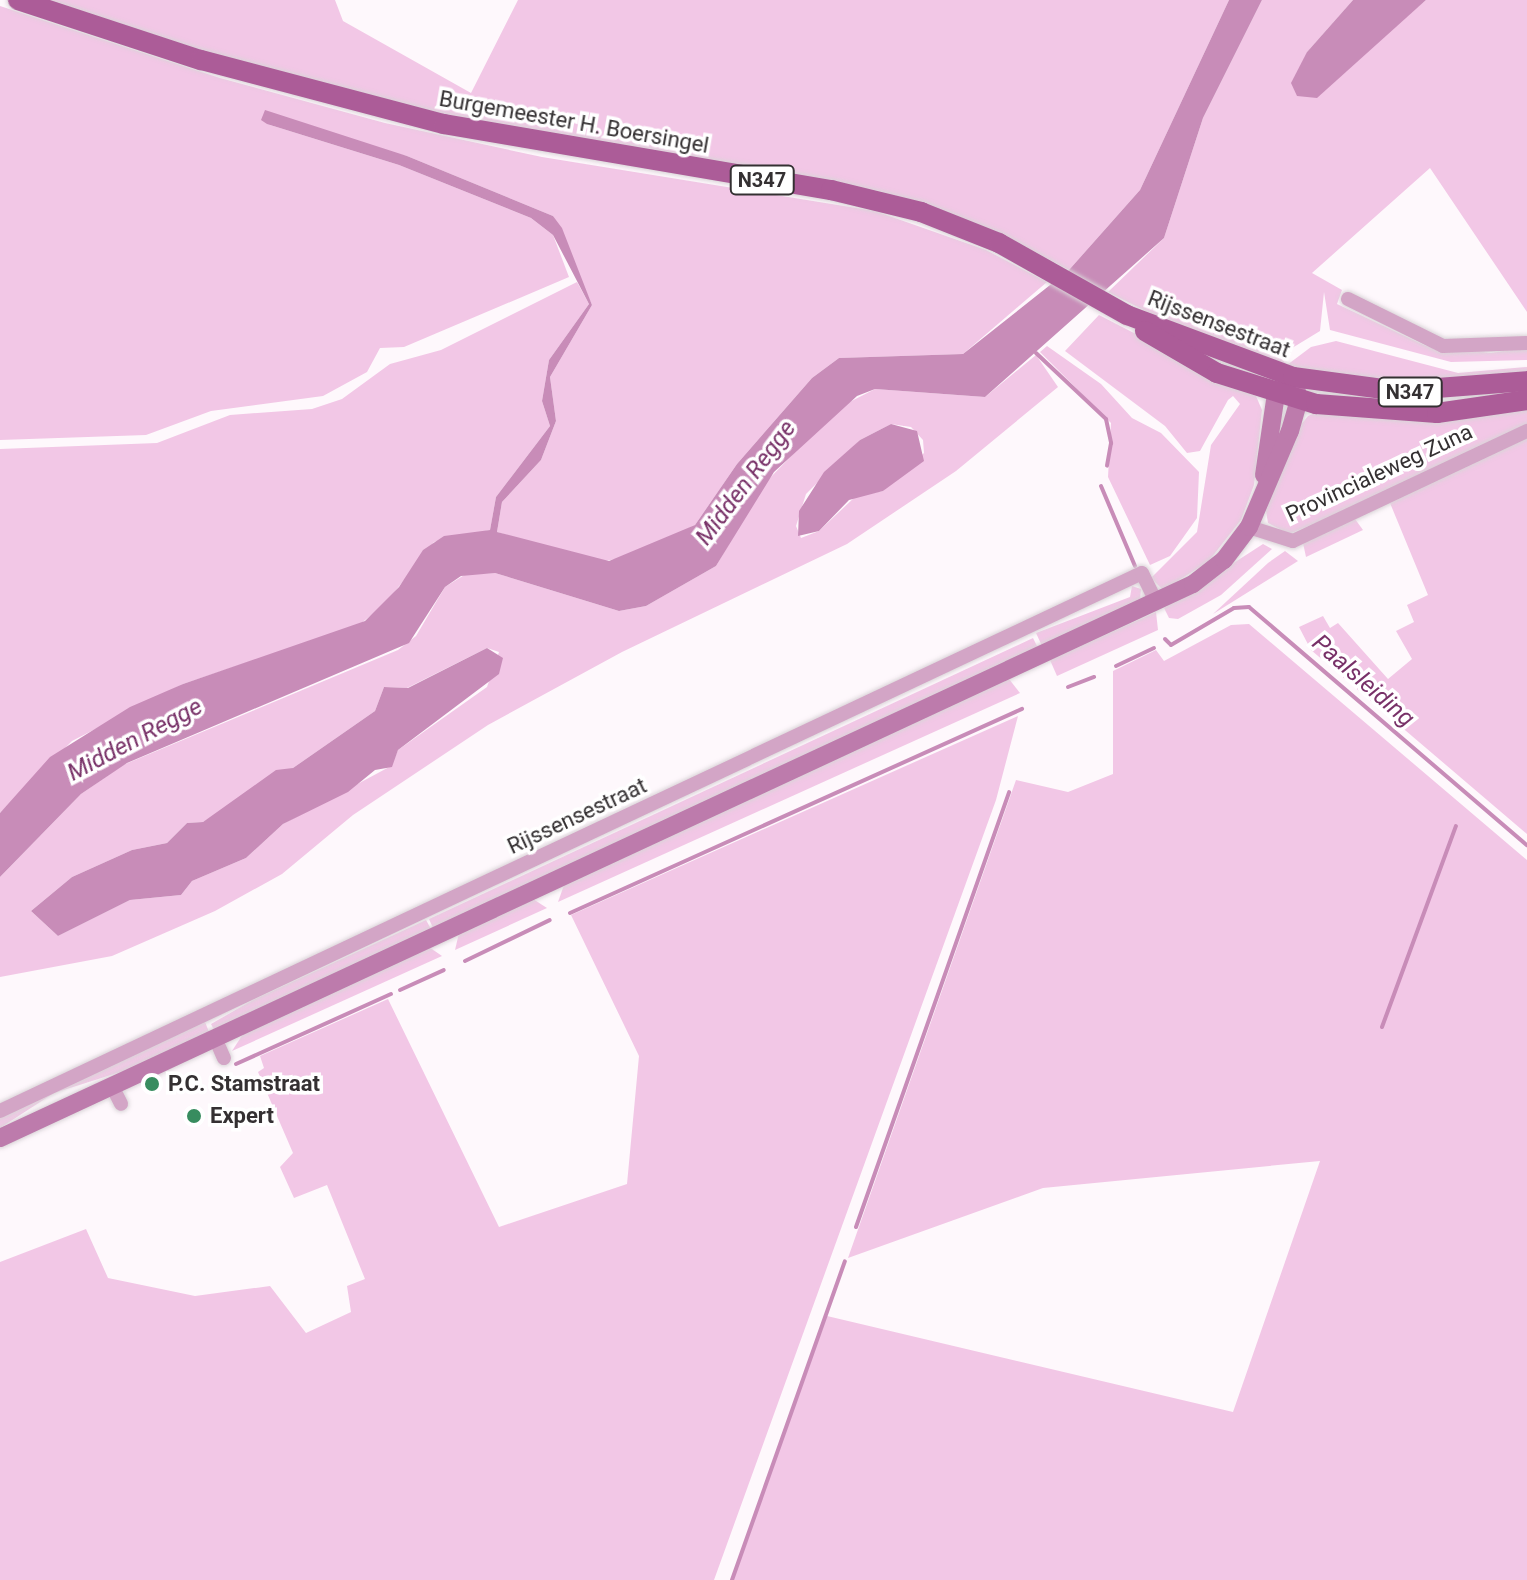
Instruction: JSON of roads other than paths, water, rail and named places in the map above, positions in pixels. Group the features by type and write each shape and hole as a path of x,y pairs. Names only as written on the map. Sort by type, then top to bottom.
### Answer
{"main road":[{"name":"Burgemeester H. Boersingel","path":"18,0 201,60 455,126 867,197 956,224 1039,264 1120,311"},
{"name":"Rijssensestraat","path":"1120,311 1293,377"},
{"name":"Rijssensestraat","path":"1120,311 1156,340 1276,394"},
{"name":"Rijssensestraat","path":"1261,498 1276,394 1293,377"},
{"name":"Rijssensestraat","path":"0,1138 1156,602 1214,570 1249,527 1261,498 1299,400 1293,377"},
{"name":"Provincialeweg Zuna","path":"1293,377 1398,391 1527,381"},
{"name":"Provincialeweg Zuna","path":"1276,394 1299,400 1419,413 1527,400"}],"street":[{"path":"1348,299 1443,346 1527,343"},
{"name":"Provincialeweg Zuna","path":"1249,527 1293,541 1527,431"},
{"name":"Rijssensestraat","path":"0,1111 1142,573 1156,602"},
{"path":"215,1038 224,1058"},
{"path":"112,1086 121,1104"}],"water":[{"name":"Midden Regge","path":"1229,0 1262,0 1203,118 1164,238 985,397 875,389 857,396 774,472 716,566 646,606 619,611 495,573 461,576 445,587 409,643 127,763 81,794 0,877 0,813 50,757 130,707 183,684 365,621 399,587 423,550 444,536 490,530 496,497 550,426 542,401 549,360 589,304 553,235 531,218 399,165 267,124 261,120 265,110 407,156 553,216 562,228 592,305 550,377 556,421 541,460 502,502 497,532 609,561 695,525 737,464 812,378 839,358 963,354 1069,270 1140,190"},
{"path":"1353,0 1426,0 1317,98 1297,96 1291,83 1307,52"},
{"path":"891,424 917,431 924,461 883,491 849,500 819,531 798,536 799,511 824,472 860,440"},
{"path":"487,648 503,658 499,674 398,750 392,767 375,770 348,792 283,824 246,858 192,881 181,895 130,900 58,936 31,911 72,877 132,850 167,843 187,823 203,822 276,770 293,768 375,711 384,687 408,688"}],"waterway":[{"name":"Paalsleiding","path":"1036,353 1106,419 1111,443 1107,466"},
{"name":"Paalsleiding","path":"1101,486 1135,566"},
{"name":"Paalsleiding","path":"1165,639 1171,645 1234,608 1249,607 1527,845"},
{"path":"1116,666 1154,648"},
{"path":"1068,687 1094,677"},
{"path":"570,913 1022,709"},
{"path":"856,1227 1009,792"},
{"path":"1382,1027 1456,826"},
{"path":"465,961 550,920"},
{"path":"400,990 444,970"},
{"path":"236,1064 391,994"},
{"path":"732,1580 845,1261"}],"place":[{"name":"P.C. Stamstraat","path":"152,1084"},
{"name":"Expert","path":"194,1116"}]}
